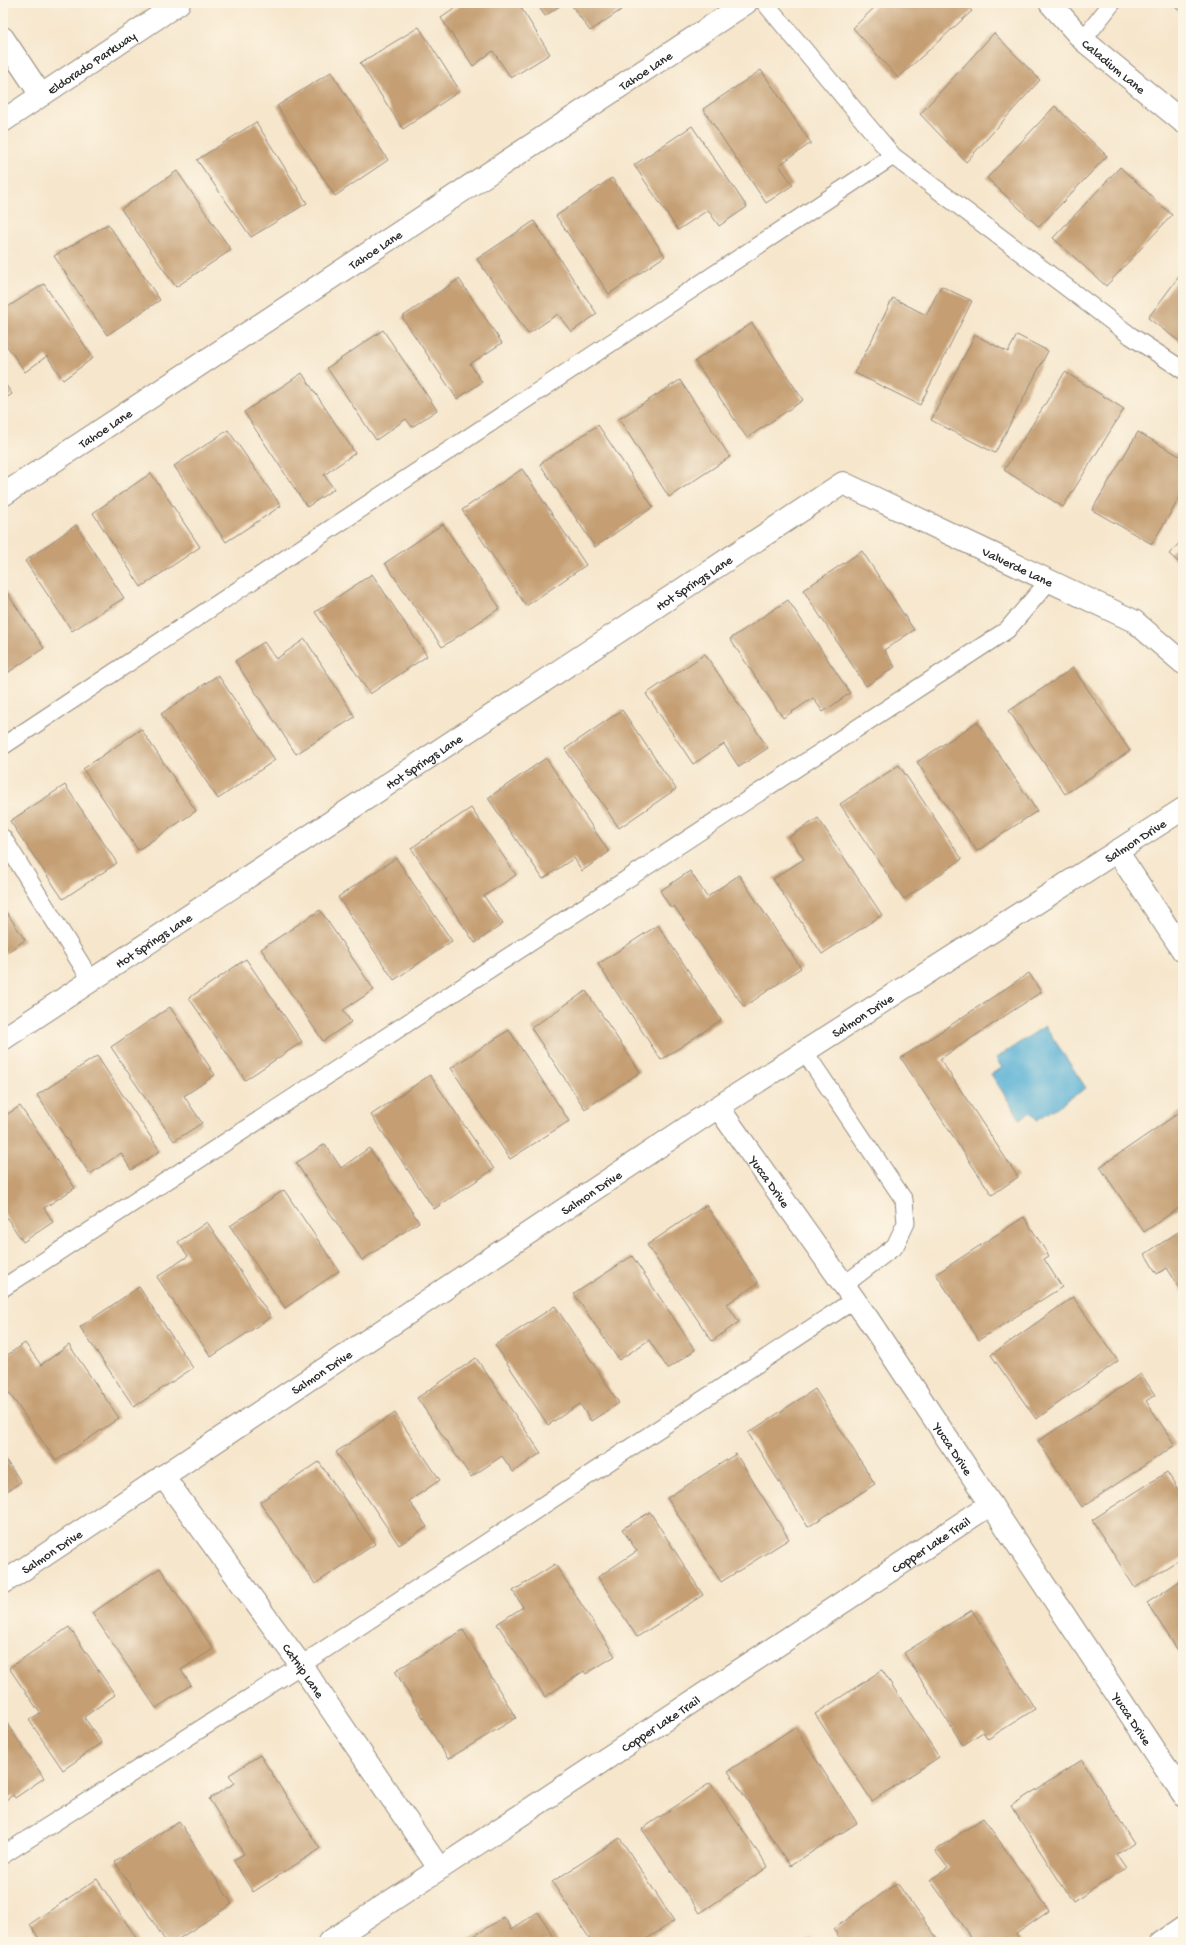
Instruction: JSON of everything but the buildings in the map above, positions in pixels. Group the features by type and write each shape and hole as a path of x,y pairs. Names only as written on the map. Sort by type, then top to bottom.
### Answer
{"street":[{"name":"Eldorado Parkway","path":"3,121 179,3"},
{"name":"Tahoe Lane","path":"3,495 746,3"},
{"name":"Caladium Lane","path":"1050,3 1083,40 1183,122"},
{"path":"3,38 41,96"},
{"name":"Valverde Lane","path":"843,483 1048,582 1134,621 1183,663"},
{"name":"Hot Springs Lane","path":"3,1039 843,483"},
{"name":"Salmon Drive","path":"3,1583 718,1107 1183,809"},
{"path":"1117,851 1183,951"},
{"name":"Yucca Drive","path":"718,1107 868,1319 1183,1794"},
{"name":"Catnip Lane","path":"163,1476 301,1665 439,1868"},
{"name":"Copper Lake Trail","path":"329,1942 991,1504"},
{"path":"1161,1942 1183,1927"}],"lane":[{"path":"765,3 893,156 1131,336 1183,370"},
{"path":"1083,40 1112,3"},
{"path":"3,746 893,156"},
{"path":"3,1288 1007,630 1048,582"},
{"path":"3,838 91,980"},
{"path":"3,1855 301,1665 849,1292 895,1246 906,1223 904,1200 804,1051"}],"water":[{"path":"1045,1026 1086,1088 1037,1120 1031,1112 1020,1119 991,1074 1002,1068 996,1058"}]}
